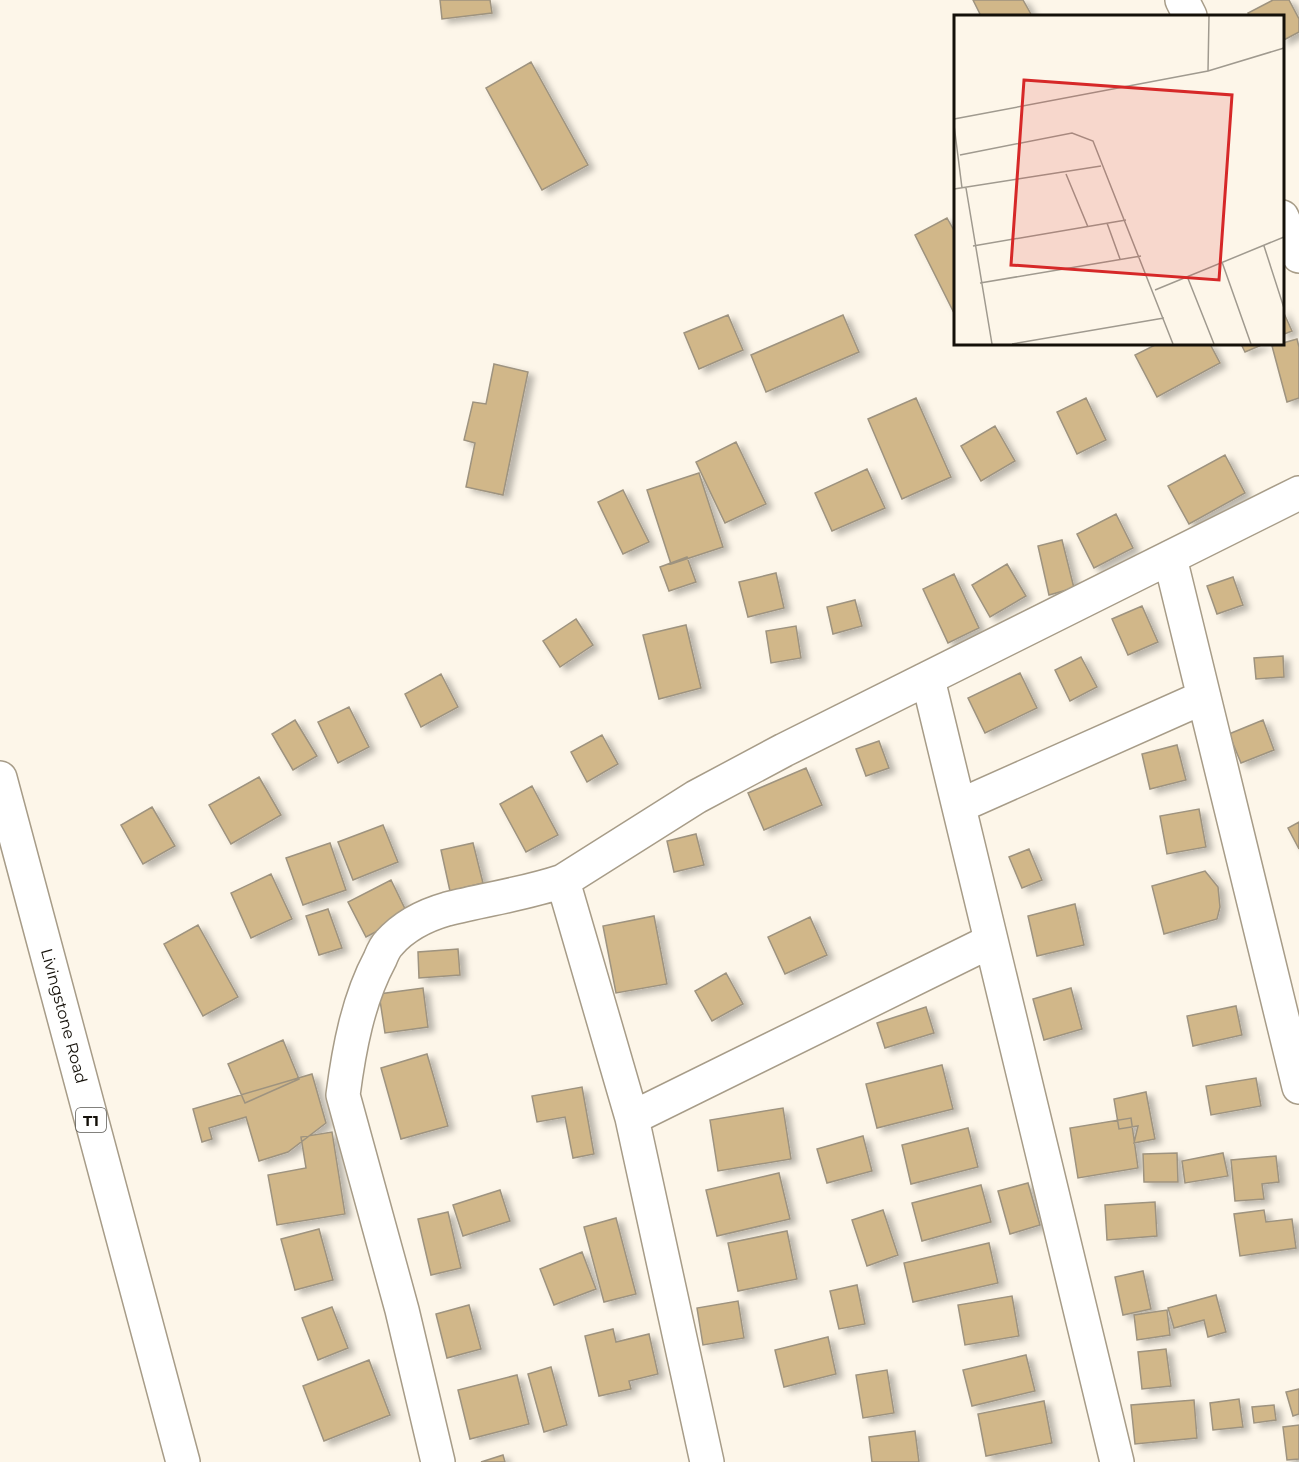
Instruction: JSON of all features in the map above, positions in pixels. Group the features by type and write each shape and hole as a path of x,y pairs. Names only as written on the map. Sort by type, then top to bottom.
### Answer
{"main road":[{"path":"1182,0 1190,15"},
{"path":"1289,221 1299,256"},
{"path":"438,1462 402,1310 343,1095 356,1023 372,974 388,944 417,920 446,910 542,888 562,881 696,797 784,750 1299,493"},
{"path":"1170,558 1299,1087"},
{"path":"928,679 1117,1462"},
{"path":"959,806 1204,697"},
{"name":"Livingstone Road","path":"0,778 183,1462"},
{"path":"562,881 632,1118 707,1462"},
{"path":"632,1118 991,941"}],"building":[{"path":"440,0 490,0 492,13 442,19"},
{"path":"973,0 1023,0 1031,15 980,15"},
{"path":"1273,0 1289,0 1299,19 1299,32 1284,40 1284,15 1249,15 1248,13"},
{"path":"531,62 588,165 542,190 486,88"},
{"path":"947,218 954,230 954,313 915,235"},
{"path":"1284,313 1292,331 1284,334"},
{"path":"728,315 743,350 699,369 684,333"},
{"path":"843,315 859,352 766,392 751,355"},
{"path":"1297,339 1299,347 1299,398 1287,402 1272,346 1284,345 1284,343"},
{"path":"1155,345 1211,345 1220,363 1157,397 1135,355"},
{"path":"1242,345 1262,345 1245,352"},
{"path":"494,364 528,372 503,495 466,487 475,443 464,440 473,402 486,404"},
{"path":"916,398 951,477 902,499 868,419"},
{"path":"1086,398 1106,440 1077,454 1057,412"},
{"path":"995,426 1015,461 981,481 961,446"},
{"path":"736,442 766,504 725,523 696,462"},
{"path":"1225,455 1245,493 1189,524 1168,486"},
{"path":"867,469 885,508 832,531 815,493"},
{"path":"699,473 723,547 671,564 647,490"},
{"path":"623,490 649,542 623,554 598,502"},
{"path":"1116,514 1133,548 1094,568 1077,534"},
{"path":"1062,540 1074,588 1049,595 1038,546"},
{"path":"687,557 696,582 669,591 660,567"},
{"path":"1007,564 1026,596 990,617 972,585"},
{"path":"776,573 784,608 748,617 739,582"},
{"path":"954,574 979,628 948,643 923,589"},
{"path":"1233,577 1243,605 1217,614 1207,586"},
{"path":"855,600 862,626 833,634 827,607"},
{"path":"1142,606 1158,642 1128,655 1112,619"},
{"path":"576,619 593,645 560,667 543,641"},
{"path":"686,625 701,688 659,699 643,635"},
{"path":"796,626 801,658 771,663 766,631"},
{"path":"1283,656 1284,677 1256,679 1254,658"},
{"path":"1081,657 1097,687 1070,701 1055,670"},
{"path":"1020,673 1037,708 985,733 968,698"},
{"path":"441,674 458,707 421,727 405,694"},
{"path":"349,707 369,747 338,763 318,722"},
{"path":"295,720 317,756 293,770 272,734"},
{"path":"1263,720 1274,750 1241,763 1229,734"},
{"path":"602,735 618,764 587,782 571,752"},
{"path":"879,741 889,768 866,776 856,749"},
{"path":"1177,745 1186,780 1150,789 1142,754"},
{"path":"806,768 822,805 764,830 748,793"},
{"path":"259,777 281,815 231,844 209,805"},
{"path":"532,786 558,835 526,852 500,804"},
{"path":"152,807 175,846 143,864 121,825"},
{"path":"1199,809 1206,847 1167,854 1160,816"},
{"path":"1299,822 1299,849 1288,828"},
{"path":"383,825 398,862 353,880 338,842"},
{"path":"696,834 704,865 674,872 667,841"},
{"path":"330,843 346,890 303,905 286,858"},
{"path":"473,843 483,883 450,891 441,850"},
{"path":"1029,849 1042,880 1022,888 1009,857"},
{"path":"1205,871 1218,887 1220,907 1217,919 1164,934 1152,886"},
{"path":"271,874 292,919 251,938 231,893"},
{"path":"391,880 408,915 366,937 348,902"},
{"path":"1075,904 1084,945 1037,956 1028,916"},
{"path":"328,909 342,948 319,955 306,916"},
{"path":"654,916 667,984 616,993 603,926"},
{"path":"810,917 827,955 785,974 768,937"},
{"path":"198,925 238,997 203,1016 164,944"},
{"path":"458,949 460,975 419,978 418,952"},
{"path":"726,973 743,1004 712,1021 695,991"},
{"path":"423,988 428,1027 385,1033 379,994"},
{"path":"1071,988 1082,1029 1044,1040 1033,999"},
{"path":"1236,1006 1242,1035 1193,1046 1187,1016"},
{"path":"926,1007 934,1033 885,1048 877,1023"},
{"path":"283,1040 299,1079 245,1103 228,1064"},
{"path":"427,1054 448,1126 401,1139 381,1068"},
{"path":"942,1065 953,1109 877,1128 866,1084"},
{"path":"312,1074 326,1123 288,1152 259,1161 246,1117 209,1128 212,1139 202,1142 193,1109"},
{"path":"1256,1078 1261,1106 1211,1115 1206,1086"},
{"path":"582,1087 594,1154 573,1158 565,1117 537,1122 532,1096"},
{"path":"1146,1092 1155,1139 1134,1143 1138,1126 1119,1129 1114,1099"},
{"path":"783,1108 791,1159 718,1171 710,1120"},
{"path":"1131,1118 1138,1168 1078,1178 1070,1128"},
{"path":"968,1128 978,1167 911,1184 902,1145"},
{"path":"332,1132 345,1214 277,1225 268,1175 306,1168 301,1137"},
{"path":"863,1136 872,1171 827,1183 817,1149"},
{"path":"1177,1153 1178,1182 1144,1182 1143,1154"},
{"path":"1223,1153 1228,1176 1185,1183 1182,1161"},
{"path":"1276,1156 1279,1182 1262,1184 1264,1199 1235,1201 1231,1160"},
{"path":"779,1173 790,1219 717,1236 706,1190"},
{"path":"1028,1183 1040,1225 1010,1234 998,1191"},
{"path":"981,1185 991,1222 922,1241 912,1203"},
{"path":"500,1190 510,1221 463,1236 453,1205"},
{"path":"1155,1202 1157,1236 1107,1240 1105,1205"},
{"path":"883,1210 898,1255 867,1266 852,1220"},
{"path":"1264,1210 1266,1222 1292,1219 1296,1248 1240,1256 1234,1214"},
{"path":"448,1212 461,1268 431,1275 418,1219"},
{"path":"616,1218 636,1294 604,1302 584,1227"},
{"path":"319,1229 333,1280 295,1290 281,1239"},
{"path":"787,1231 797,1279 738,1291 728,1243"},
{"path":"989,1243 998,1283 913,1302 904,1263"},
{"path":"582,1252 596,1289 554,1305 540,1269"},
{"path":"1143,1271 1151,1309 1123,1315 1115,1277"},
{"path":"857,1285 865,1324 839,1329 830,1291"},
{"path":"1216,1295 1226,1332 1208,1337 1204,1320 1174,1328 1168,1308"},
{"path":"1012,1296 1019,1336 965,1345 958,1305"},
{"path":"738,1301 744,1338 703,1345 697,1308"},
{"path":"469,1305 481,1349 447,1358 436,1314"},
{"path":"332,1307 348,1348 318,1360 302,1318"},
{"path":"1167,1310 1170,1335 1137,1340 1134,1315"},
{"path":"613,1329 616,1342 649,1334 658,1374 629,1381 631,1389 599,1396 585,1336"},
{"path":"828,1337 836,1374 784,1387 775,1350"},
{"path":"1166,1349 1171,1386 1142,1389 1138,1352"},
{"path":"1026,1355 1035,1391 972,1406 963,1370"},
{"path":"369,1360 390,1415 324,1441 303,1386"},
{"path":"551,1367 567,1425 544,1432 528,1374"},
{"path":"887,1370 894,1413 863,1418 856,1375"},
{"path":"517,1375 529,1424 470,1439 458,1390"},
{"path":"1299,1389 1299,1414 1293,1416 1286,1392"},
{"path":"1239,1399 1243,1427 1213,1430 1210,1403"},
{"path":"1194,1400 1197,1438 1135,1444 1131,1405"},
{"path":"1044,1401 1052,1443 986,1456 978,1414"},
{"path":"1274,1405 1276,1420 1254,1423 1252,1407"},
{"path":"1299,1425 1299,1459 1287,1460 1283,1427"},
{"path":"915,1431 919,1462 872,1462 869,1437"},
{"path":"503,1455 505,1462 481,1462"}]}
